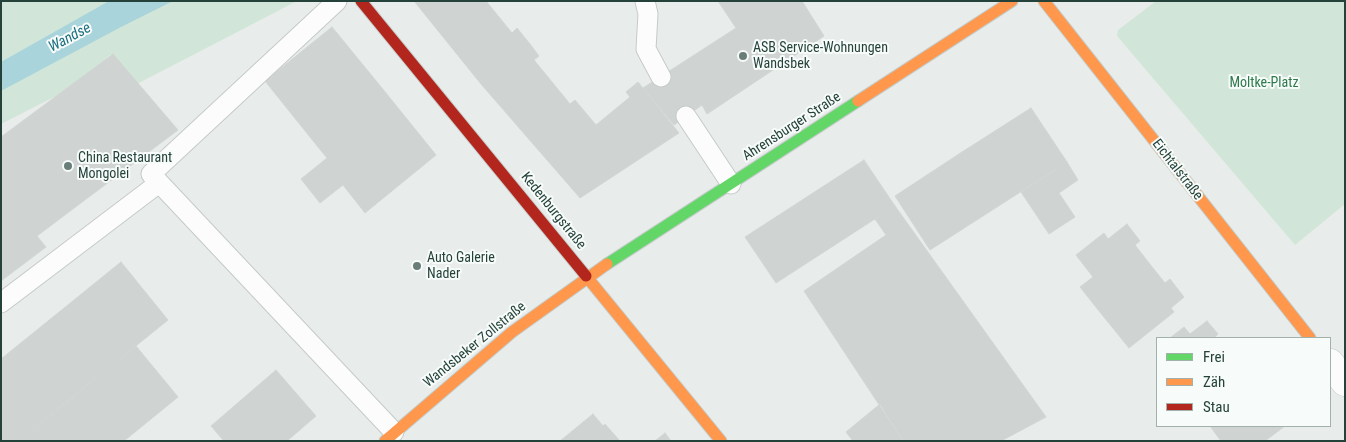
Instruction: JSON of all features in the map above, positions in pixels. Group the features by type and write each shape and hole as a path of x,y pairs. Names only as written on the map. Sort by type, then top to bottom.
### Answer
{"street":[{"name":"Kedenburgstraße","path":"361,1 587,276 656,364 721,441"},
{"name":"Ahrensburger Straße","path":"587,276 1012,1"},
{"name":"Eichtalstraße","path":"1044,1 1309,337"},
{"name":"Wandsbeker Zollstraße","path":"389,436 512,332 587,276"},
{"path":"1331,364 1345,382"}],"lane":[{"path":"337,1 151,174 389,436"},
{"path":"645,1 648,14 646,49 661,77"},
{"path":"686,116 731,184"},
{"path":"1,303 159,183"}],"green space":[{"path":"1,1 297,1 137,84 110,55 72,88 1,124"},
{"name":"Moltke-Platz","path":"1156,1 1345,1 1345,204 1295,245 1117,36 1118,30"}],"water":[{"name":"Wandse","path":"109,1 173,1 1,91 1,62"}],"building":[{"path":"414,1 486,1 512,33 517,28 530,44 481,84"},
{"name":"ASB Service-Wohnungen Wandsbek","path":"718,1 802,1 824,36 707,114 702,105 674,125 643,88 736,28"},
{"path":"332,27 386,93 318,147 265,81"},
{"path":"530,44 539,56 534,60 570,104 575,100 596,125 630,97 626,92 638,82 679,133 580,198 481,84"},
{"path":"113,54 178,130 37,236 46,247 1,281 1,137"},
{"path":"386,93 436,155 365,213 343,185 320,203 301,179 327,158 318,147"},
{"path":"1031,108 1067,162 997,207 962,152"},
{"path":"962,152 997,207 930,250 895,196"},
{"path":"864,160 895,206 776,283 745,237"},
{"path":"1067,162 1078,180 1059,193 1075,217 1049,234 1021,192"},
{"path":"895,206 1046,417 1001,441 903,441 804,291 886,235 875,219"},
{"path":"1127,224 1140,241 1135,245 1149,263 1095,306 1080,287 1093,277 1076,255 1104,233 1108,239"},
{"path":"121,262 168,320 18,441 1,441 1,359"},
{"path":"1149,263 1165,283 1170,279 1184,297 1171,308 1174,312 1129,348 1095,306"},
{"path":"1207,321 1218,334 1215,337 1171,337 1184,327 1190,334"},
{"path":"136,346 178,397 124,441 108,441 71,398"},
{"path":"276,370 316,416 287,441 224,441 211,426"},
{"path":"71,398 108,441 18,441"},
{"path":"880,404 903,441 853,441 846,432"},
{"path":"593,414 620,441 560,441"},
{"path":"1211,427 1284,427 1265,441 1221,441"},
{"path":"665,433 671,441 655,441"}],"traffic: fast":[{"path":"607,264 858,101"}],"traffic: slow":[{"path":"858,101 1012,1"},
{"path":"1044,1 1309,337"},
{"path":"385,441 512,332 607,264"},
{"path":"586,276 721,441"}],"traffic: jam":[{"path":"361,1 586,276"}],"place":[{"name":"ASB Service-Wohnungen Wandsbek","path":"743,56"},
{"name":"China Restaurant Mongolei","path":"68,166"},
{"name":"Auto Galerie Nader","path":"417,266"}]}
